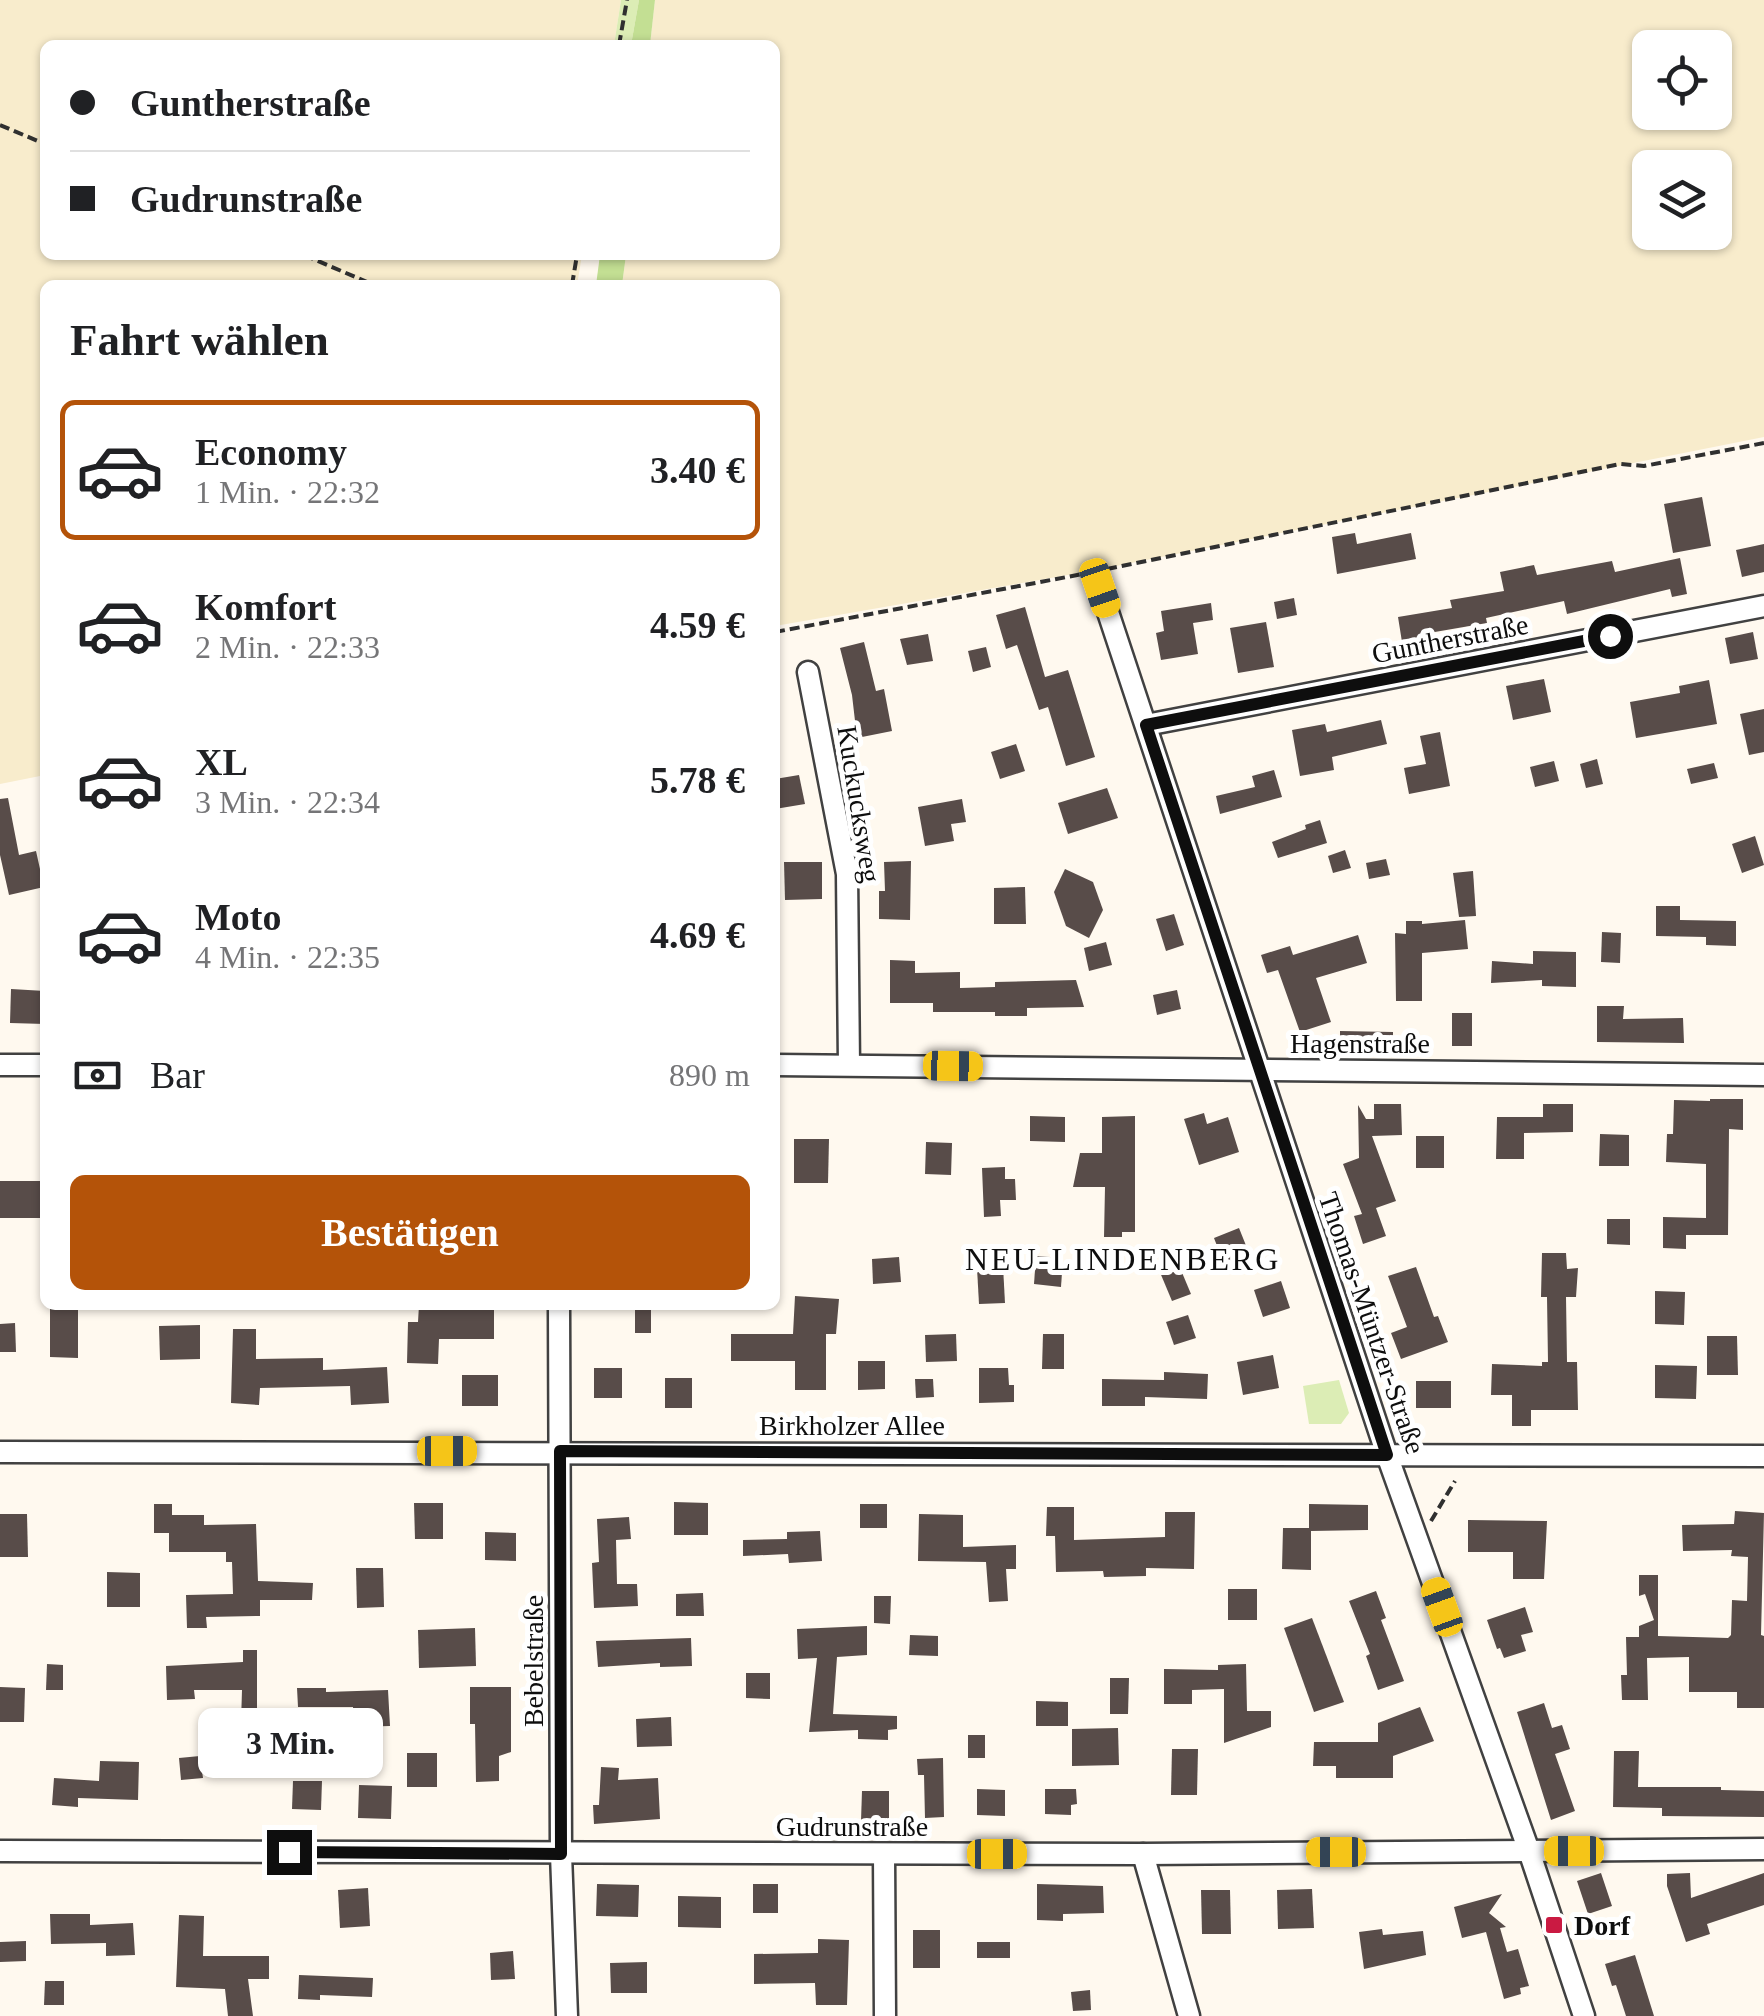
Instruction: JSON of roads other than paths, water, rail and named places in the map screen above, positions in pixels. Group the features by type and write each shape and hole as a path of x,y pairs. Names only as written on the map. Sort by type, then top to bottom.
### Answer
{"street":[{"name":"Thomas-Müntzer-Straße","path":"1100,588 1387,1455 1584,2016"},
{"name":"Guntherstraße","path":"1146,725 1764,606"},
{"name":"Kuckucksweg","path":"808,672 847,874 849,1066"},
{"path":"0,1065 40,1065"},
{"name":"Hagenstraße","path":"780,1065 1764,1075"},
{"name":"Bebelstraße","path":"560,1310 561,1854 567,2016"},
{"name":"Birkholzer Allee","path":"0,1452 1764,1456"},
{"name":"Gudrunstraße","path":"0,1851 1144,1854 1764,1849"},
{"path":"884,1854 886,2016"},
{"path":"1144,1854 1189,2016"}],"place":[{"name":"Dorf","path":"1554,1925"}],"district":[{"name":"NEU-LINDENBERG","path":"1123,1259"}]}
